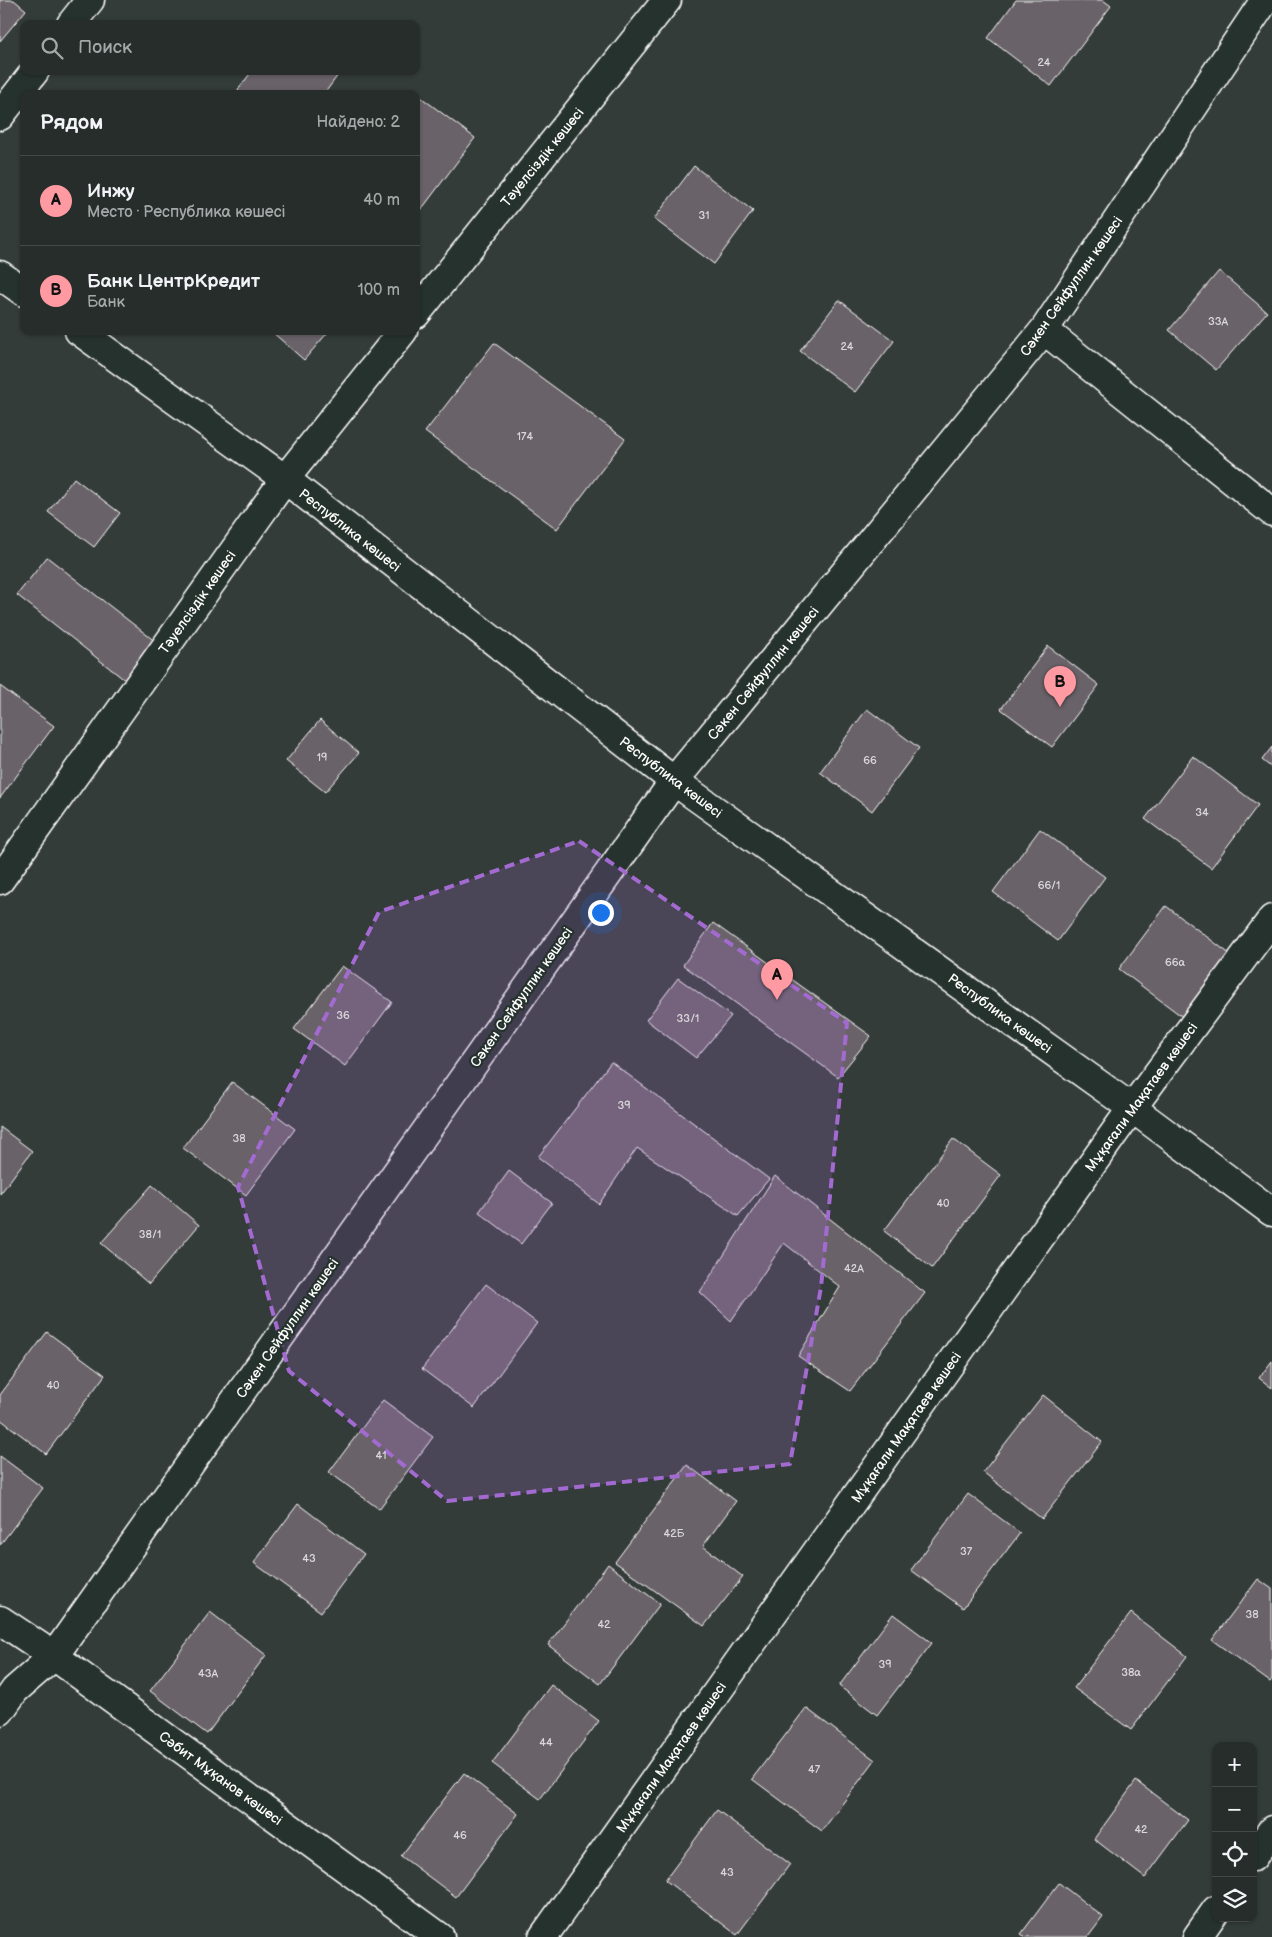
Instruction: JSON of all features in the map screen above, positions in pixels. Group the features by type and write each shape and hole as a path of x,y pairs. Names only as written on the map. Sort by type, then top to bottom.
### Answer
{"street":[{"path":"75,20 90,0"},
{"name":"Тәуелсіздік көшесі","path":"420,309 667,0"},
{"name":"Сәкен Сейфуллин көшесі","path":"0,1711 15,1690 54,1656 674,781 1044,330 1265,0"},
{"path":"0,116 31,75"},
{"path":"0,275 20,289"},
{"path":"1044,330 1272,512"},
{"name":"Республика көшесі","path":"84,335 285,479 674,781 1132,1108 1272,1212"},
{"name":"Тәуелсіздік көшесі","path":"0,880 285,479 400,335"},
{"name":"Мұқағали Мақатаев көшесі","path":"543,1937 1132,1108 1272,919"},
{"name":"Сәбит Мұқанов көшесі","path":"0,1620 54,1656 440,1937"},
{"path":"1257,1851 1272,1830"},
{"path":"1197,1937 1212,1916"}],"highlighted area":[{"path":"579,841 847,1023 821,1287 790,1464 447,1501 289,1371 238,1187 379,912"}],"building":[{"path":"0,0 14,0 26,10 0,41"},
{"path":"1016,0 1103,0 1111,6 1051,86 988,38"},
{"path":"249,75 338,75 327,90 238,90"},
{"path":"420,97 475,138 420,209"},
{"path":"694,166 753,211 714,264 654,219"},
{"path":"1219,271 1267,312 1216,370 1169,330"},
{"path":"839,300 894,341 855,392 800,351"},
{"path":"276,335 326,335 304,360"},
{"path":"494,343 625,439 557,529 425,432"},
{"path":"74,478 120,513 94,547 48,512"},
{"path":"47,557 156,642 126,681 17,595"},
{"path":"1048,646 1099,685 1052,747 1001,709"},
{"path":"0,686 54,726 0,798"},
{"path":"867,709 919,748 872,811 820,772"},
{"path":"320,720 359,753 325,792 286,761"},
{"path":"1272,747 1272,768 1262,760"},
{"path":"1193,756 1258,805 1211,868 1145,819"},
{"path":"1040,829 1105,877 1058,941 993,892"},
{"path":"1166,906 1231,955 1184,1018 1119,969"},
{"path":"713,923 871,1036 838,1077 683,965"},
{"path":"342,966 392,1002 345,1066 294,1029"},
{"path":"678,978 731,1016 696,1058 646,1020"},
{"path":"611,1062 769,1179 738,1216 637,1148 599,1204 538,1157"},
{"path":"232,1082 295,1129 246,1195 183,1148"},
{"path":"0,1127 32,1151 0,1194"},
{"path":"953,1139 1001,1175 932,1268 884,1231"},
{"path":"509,1171 552,1203 521,1244 479,1212"},
{"path":"775,1176 925,1293 850,1391 798,1356 840,1287 784,1243 731,1321 700,1292"},
{"path":"152,1185 199,1225 149,1284 101,1243"},
{"path":"486,1284 537,1323 474,1408 422,1369"},
{"path":"47,1332 105,1375 46,1454 0,1419 0,1395"},
{"path":"1272,1361 1272,1388 1259,1378"},
{"path":"1043,1395 1102,1442 1042,1519 983,1472"},
{"path":"383,1400 433,1437 379,1509 329,1472"},
{"path":"0,1456 43,1488 0,1545"},
{"path":"687,1465 736,1501 703,1546 743,1577 704,1626 615,1562"},
{"path":"968,1494 1020,1533 963,1608 911,1570"},
{"path":"298,1504 364,1554 321,1612 254,1563"},
{"path":"608,1564 660,1604 600,1684 548,1645"},
{"path":"1258,1579 1272,1589 1272,1679 1270,1682 1212,1640"},
{"path":"210,1612 266,1655 207,1734 150,1691"},
{"path":"1131,1613 1187,1656 1131,1730 1074,1688"},
{"path":"893,1614 932,1643 877,1715 839,1686"},
{"path":"551,1685 599,1721 540,1799 492,1763"},
{"path":"806,1708 875,1760 822,1831 752,1779"},
{"path":"464,1773 518,1814 456,1897 401,1856"},
{"path":"1136,1781 1188,1820 1145,1878 1094,1839"},
{"path":"717,1810 790,1864 737,1935 665,1880"},
{"path":"1059,1883 1103,1917 1088,1937 1026,1937 1021,1934"}],"place":[{"name":"Банк ЦентрКредит","path":"1060,707"},
{"name":"Инжу","path":"777,1000"}]}
